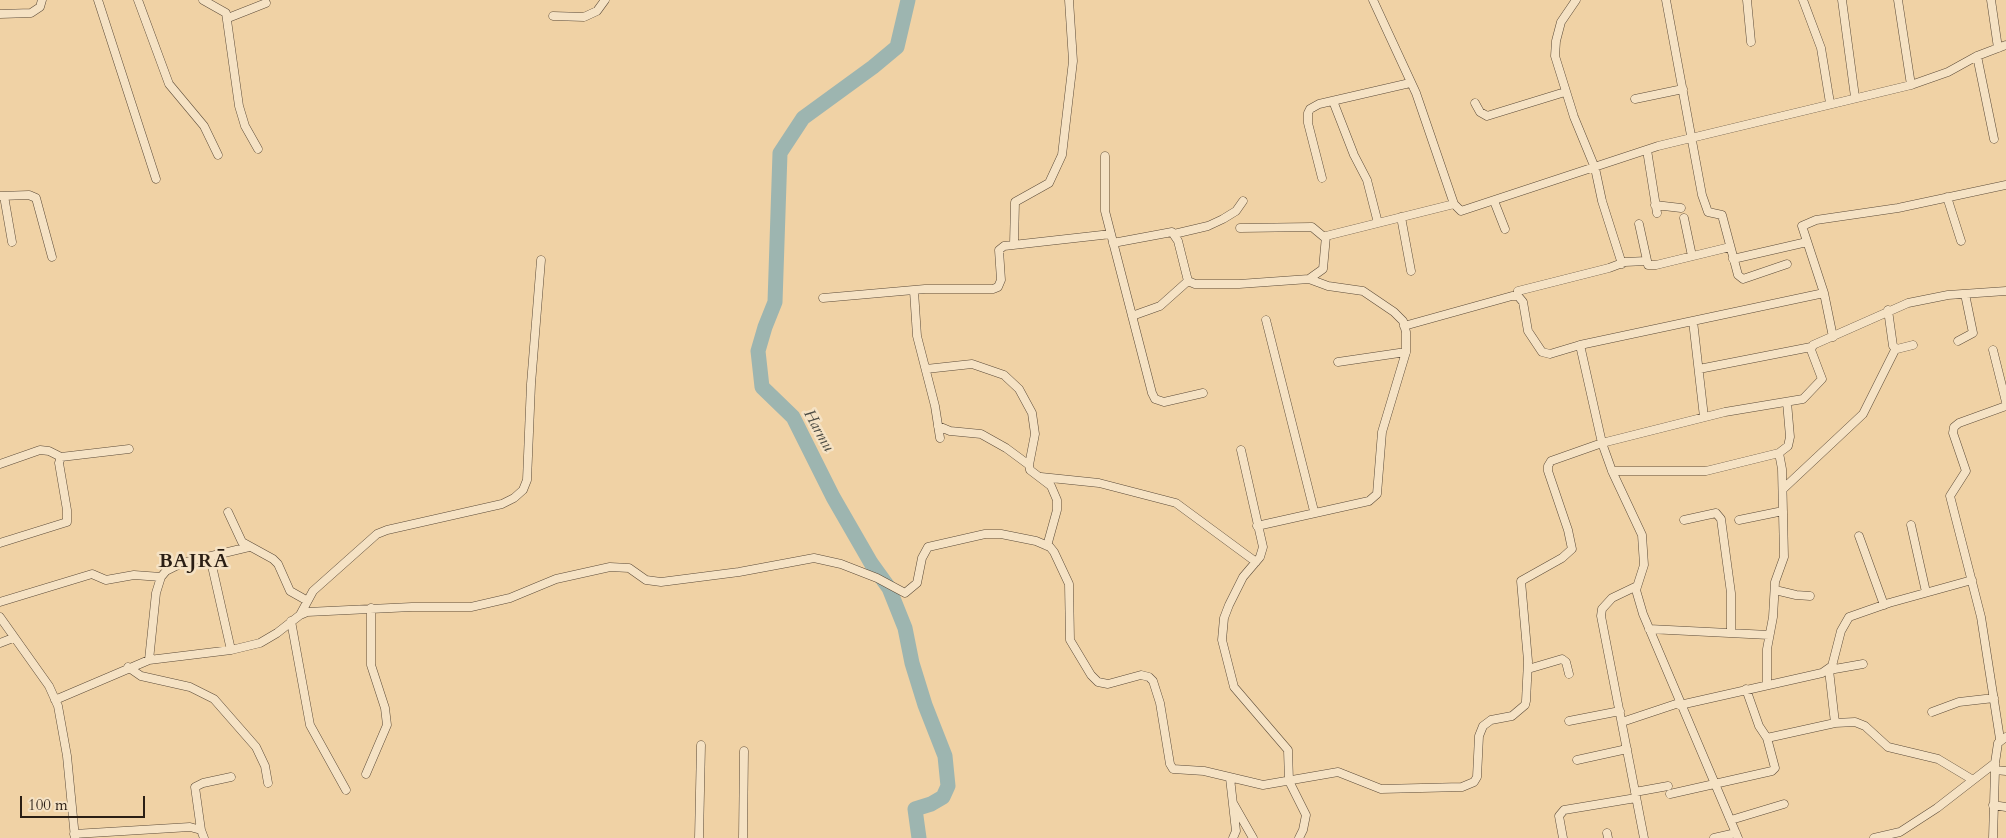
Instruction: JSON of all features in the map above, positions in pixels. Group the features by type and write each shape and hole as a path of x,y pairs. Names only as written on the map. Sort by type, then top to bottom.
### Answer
{"street":[{"path":"0,14 31,13 40,7 42,0"},
{"path":"98,0 156,179"},
{"path":"138,0 168,84 204,126 218,155"},
{"path":"203,0 226,13 228,18 239,106 245,126 258,149"},
{"path":"554,16 584,17 597,11 604,0"},
{"path":"1014,244 1015,202 1049,183 1062,154 1073,61 1069,0"},
{"path":"1373,0 1410,83 1454,204 1461,211 1647,150 1830,103 1911,85 1948,72 1977,56 2002,46 1991,0"},
{"path":"1576,0 1561,22 1556,41 1555,56 1565,92 1595,168 1602,201 1622,264"},
{"path":"1666,0 1708,212 1722,214 1738,275 1743,278 1787,264"},
{"path":"1747,0 1752,42"},
{"path":"1803,0 1821,48 1830,103"},
{"path":"1842,0 1855,97"},
{"path":"1898,0 1911,85"},
{"path":"228,18 266,3"},
{"path":"1977,56 1994,139"},
{"path":"1322,178 1308,123 1308,113 1314,107 1333,101 1410,83"},
{"path":"1635,99 1683,89"},
{"path":"1475,103 1480,112 1487,116 1565,92"},
{"path":"1333,101 1354,155 1367,180 1378,223"},
{"path":"1647,150 1657,213"},
{"path":"1105,156 1105,210 1155,400 1164,402 1203,393"},
{"path":"1833,337 1824,293 1802,226 1816,220 2006,185"},
{"path":"12,242 2,196 29,195 36,198 52,257"},
{"path":"1948,197 1961,241"},
{"path":"1113,243 1165,232 1174,234 1208,226 1223,220 1236,210 1243,200"},
{"path":"1494,201 1505,230"},
{"path":"1324,237 1454,204"},
{"path":"1655,205 1682,208"},
{"path":"1402,217 1411,271"},
{"path":"1684,218 1692,256"},
{"path":"1639,224 1648,265 1656,265 1730,247"},
{"path":"1240,228 1312,227 1324,237"},
{"path":"823,298 914,291 993,289 998,287 1001,280 999,250 1004,246 1111,234"},
{"path":"1174,234 1188,281"},
{"path":"1309,279 1323,269 1324,237"},
{"path":"1733,259 1807,242"},
{"path":"300,615 306,600 319,586 378,534 387,530 502,504 524,490 527,480 531,384 541,260"},
{"path":"1518,292 1622,264 1646,261"},
{"path":"1188,281 1195,284 1238,284 1309,279 1328,286 1363,291 1394,312 1404,326 1408,340 1382,432 1377,494 1368,501 1314,511 1257,526"},
{"path":"1132,316 1160,306 1188,281"},
{"path":"914,291 917,336 926,369 940,438"},
{"path":"1699,369 1811,347 1888,310 1924,299 2006,291"},
{"path":"1404,326 1515,296 1521,298 1523,302 1525,326 1544,354 1550,354 1580,345 1824,293"},
{"path":"1958,341 1973,333 1965,294"},
{"path":"1888,310 1891,337 1896,348"},
{"path":"1266,320 1314,511"},
{"path":"1692,322 1704,417"},
{"path":"1580,345 1602,443 1612,471 1642,535 1644,565 1636,593 1648,628 1737,835 1714,838"},
{"path":"1896,348 1913,345"},
{"path":"55,700 128,667 149,660 231,650 268,639 300,615 318,610 470,607 522,594 556,579 610,567 628,568 646,580 660,582 739,572 814,558 832,561 877,578 904,593 917,583 923,554 930,546 992,534 1016,537 1047,546 1057,557 1069,584 1069,631 1076,652 1086,670 1098,682 1108,684 1142,675 1149,677 1156,688 1172,766 1179,770 1204,771 1263,785 1338,772 1384,789 1462,787 1472,783 1478,774 1481,728 1488,721 1512,716 1524,705 1528,692 1521,581 1562,558 1572,547 1548,466 1552,460 1602,443 1704,417 1803,399 1821,380 1811,347"},
{"path":"1783,489 1863,414 1896,348"},
{"path":"1993,350 2006,402"},
{"path":"1338,362 1406,352"},
{"path":"926,369 972,364 1007,377 1019,389 1032,413 1034,444 1029,465"},
{"path":"1612,471 1706,471 1780,453 1788,446 1787,402"},
{"path":"1993,838 1997,746 2003,738 1994,698 1981,617 1951,502 1952,492 1966,471 1953,430 1959,423 2006,406"},
{"path":"938,426 950,431 981,434 1006,448 1029,465 1033,472 1051,486 1057,504 1047,546"},
{"path":"0,464 40,450 49,451 61,457 129,449"},
{"path":"1241,450 1263,547 1256,562 1243,577 1228,605 1224,618 1222,640 1234,687 1288,750 1289,782 1306,815 1299,838"},
{"path":"1767,684 1769,635 1775,577 1784,557 1783,489 1780,453"},
{"path":"0,543 67,522 67,510 59,463 61,457"},
{"path":"1041,477 1099,483 1176,503 1256,562"},
{"path":"1739,520 1783,511"},
{"path":"228,512 238,536 250,547 278,564 290,591 306,600"},
{"path":"1684,520 1716,512 1721,519 1731,593 1731,633"},
{"path":"1911,525 1926,592"},
{"path":"1859,536 1884,605"},
{"path":"149,660 156,593 161,577 174,566 250,547"},
{"path":"210,556 231,650"},
{"path":"0,602 92,574 106,580 125,576 161,577"},
{"path":"1835,723 1829,670 1832,666 1841,631 1847,619 1884,605 1972,580"},
{"path":"1637,586 1612,598 1602,609 1601,616 1644,838"},
{"path":"1774,590 1810,596"},
{"path":"366,774 387,725 385,708 371,665 371,608"},
{"path":"0,616 13,638 49,686 55,700 67,756 75,836 190,827 201,830"},
{"path":"291,621 310,725 346,790"},
{"path":"1648,628 1769,635"},
{"path":"0,643 13,638"},
{"path":"1528,669 1562,659 1566,662 1569,674"},
{"path":"1622,722 1680,704 1863,664"},
{"path":"128,667 141,676 190,687 214,699 256,747 265,766 268,783"},
{"path":"1562,838 1559,816 1564,810 1635,795 1716,785 1772,771 1775,768 1767,738 1759,726 1746,689"},
{"path":"1932,712 1959,702 1994,698"},
{"path":"1569,721 1620,711"},
{"path":"1767,738 1846,721 1862,724 1888,746 1938,759 1973,780"},
{"path":"698,838 701,745"},
{"path":"1577,760 1627,749"},
{"path":"743,838 744,751"},
{"path":"1874,838 1900,832 1995,766"},
{"path":"1995,766 2006,771"},
{"path":"204,838 201,830 195,787 203,783 231,777"},
{"path":"1230,778 1236,831 1232,838"},
{"path":"1231,800 1253,838"},
{"path":"1731,820 1784,804"},
{"path":"1993,805 2006,807"}],"waterway":[{"name":"Harmu","path":"908,0 897,47 803,118 780,153 775,302 758,351 762,387 793,417 833,497 871,563 889,588 905,628 912,663 925,705 945,756 948,786 943,797 931,804 915,809 919,838"}],"district":[{"name":"BAJRĀ","path":"194,562"}]}
